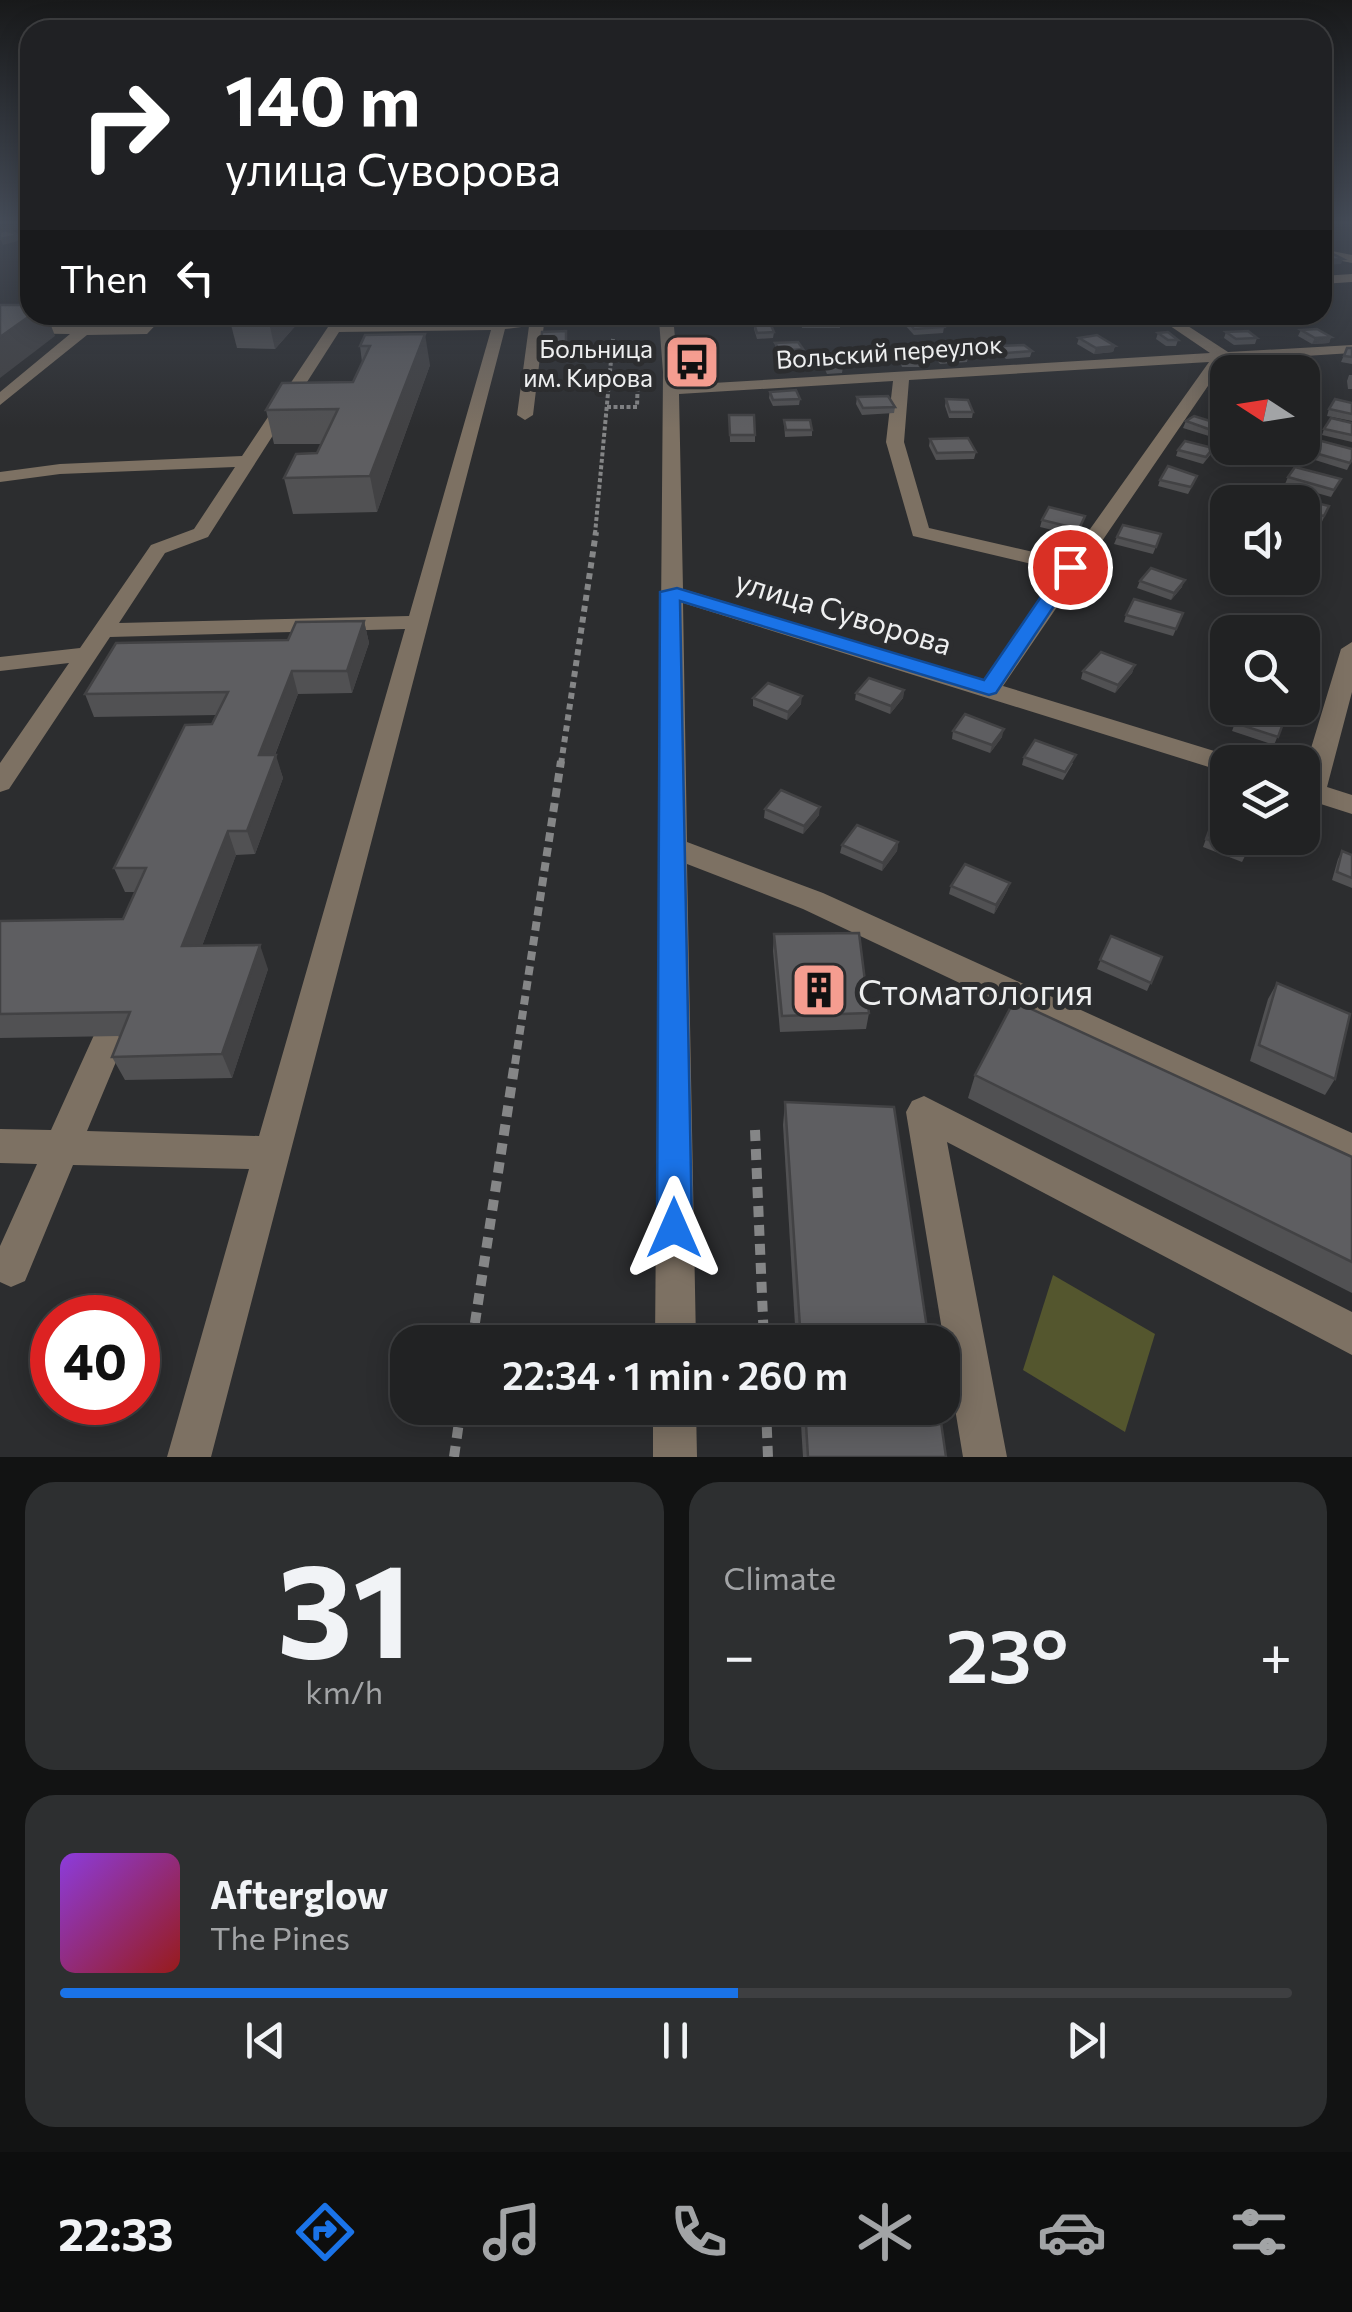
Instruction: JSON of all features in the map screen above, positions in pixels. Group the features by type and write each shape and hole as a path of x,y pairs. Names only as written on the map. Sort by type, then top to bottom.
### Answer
{"street":[{"path":"0,329 142,331 148,325"},
{"path":"0,783 158,549 201,533 336,325"},
{"path":"458,325 504,325"},
{"path":"525,415 536,325"},
{"path":"667,325 674,848 675,1325"},
{"path":"989,688 1222,354 1177,325"},
{"path":"189,1457 498,326"},
{"path":"0,400 84,330"},
{"name":"Вольский переулок","path":"670,390 1352,349"},
{"path":"902,374 896,442 920,532 1070,567"},
{"path":"0,477 60,469 245,461"},
{"name":"улица Суворова","path":"670,592 1210,758"},
{"path":"104,630 417,622"},
{"path":"1320,751 1352,649"},
{"path":"0,664 87,654"},
{"path":"1320,793 1352,804"},
{"path":"674,848 813,901 1352,1151"},
{"path":"11,1267 106,1045"},
{"path":"984,1457 924,1112 1352,1334"},
{"path":"0,1146 272,1153"},
{"path":"675,1425 675,1457"}],"path":[{"path":"475,1325 594,550 614,330"},
{"path":"606,407 636,406 638,374"},
{"path":"755,1130 763,1325"},
{"path":"454,1457 459,1425"},
{"path":"767,1425 768,1457"}],"green space":[{"path":"1053,1275 1155,1334 1125,1432 1023,1370"}],"building":[{"path":"0,305 20,305 20,323 0,337"},
{"path":"755,325 771,325 774,332 757,333"},
{"path":"911,325 944,327 914,329"},
{"path":"1317,329 1331,337 1315,338 1301,330"},
{"path":"566,331 566,344 541,345 542,332"},
{"path":"1248,331 1257,338 1236,339 1226,332"},
{"path":"1168,332 1178,340 1168,340 1158,333"},
{"path":"425,334 370,476 284,478 296,454 317,453 338,409 266,410 282,383 353,382 370,346 360,346 365,335"},
{"path":"1097,335 1115,346 1096,348 1079,338"},
{"path":"686,342 704,342 705,350 698,350 699,363 688,363"},
{"path":"798,342 803,349 780,351 775,343"},
{"path":"957,345 968,356 941,357 931,346"},
{"path":"1024,345 1032,351 1007,353 1000,346"},
{"path":"899,351 919,351 923,361 902,361"},
{"path":"839,358 843,367 828,367 823,359"},
{"path":"796,390 800,399 773,400 770,392"},
{"path":"888,396 895,407 863,408 857,397"},
{"path":"946,399 968,400 973,412 950,412"},
{"path":"1335,399 1352,403 1352,414 1329,409"},
{"path":"729,415 754,415 755,435 730,435"},
{"path":"1194,416 1210,421 1210,430 1186,421"},
{"path":"1331,418 1352,423 1352,435 1324,429"},
{"path":"784,420 810,420 812,430 786,430"},
{"path":"968,438 976,452 937,453 930,439"},
{"path":"1185,441 1210,447 1206,457 1178,450"},
{"path":"1320,441 1352,449 1350,463 1320,454"},
{"path":"1168,466 1197,476 1191,487 1160,480"},
{"path":"1295,467 1341,479 1334,490 1288,477"},
{"path":"1320,504 1329,506 1324,516 1320,515"},
{"path":"1049,507 1085,516 1079,529 1042,520"},
{"path":"1123,525 1161,534 1156,547 1117,537"},
{"path":"1151,568 1185,580 1174,593 1140,581"},
{"path":"1134,599 1183,613 1176,629 1126,615"},
{"path":"364,621 347,671 292,671 259,755 276,755 247,831 228,831 182,946 260,945 222,1054 112,1057 130,1012 0,1014 0,921 123,919 146,868 114,868 185,725 212,724 228,692 85,694 116,643 288,640 296,622"},
{"path":"1101,652 1135,665 1118,685 1083,671"},
{"path":"869,678 904,690 891,706 856,693"},
{"path":"768,683 802,696 788,712 753,698"},
{"path":"965,714 1004,729 992,745 953,731"},
{"path":"1241,725 1282,725 1278,737"},
{"path":"1035,740 1076,755 1065,772 1024,757"},
{"path":"781,790 820,807 804,826 765,809"},
{"path":"857,825 898,842 883,863 842,845"},
{"path":"1342,851 1352,855 1352,878 1337,872"},
{"path":"965,864 1010,883 996,905 951,886"},
{"name":"Стоматология","path":"859,933 869,1013 782,1016 774,934"},
{"path":"1111,936 1162,957 1151,983 1100,960"},
{"path":"1277,983 1350,1014 1335,1079 1259,1045"},
{"path":"1014,1001 1352,1157 1352,1262 975,1075"},
{"path":"785,1102 894,1107 926,1325 800,1325"},
{"path":"806,1425 941,1425 946,1457 808,1457"}],"place":[{"name":"Больница им. Кирова","path":"692,362"},
{"name":"Стоматология","path":"819,990"}],"route":[{"path":"674,1228 670,592 989,688 1070,567"}]}
